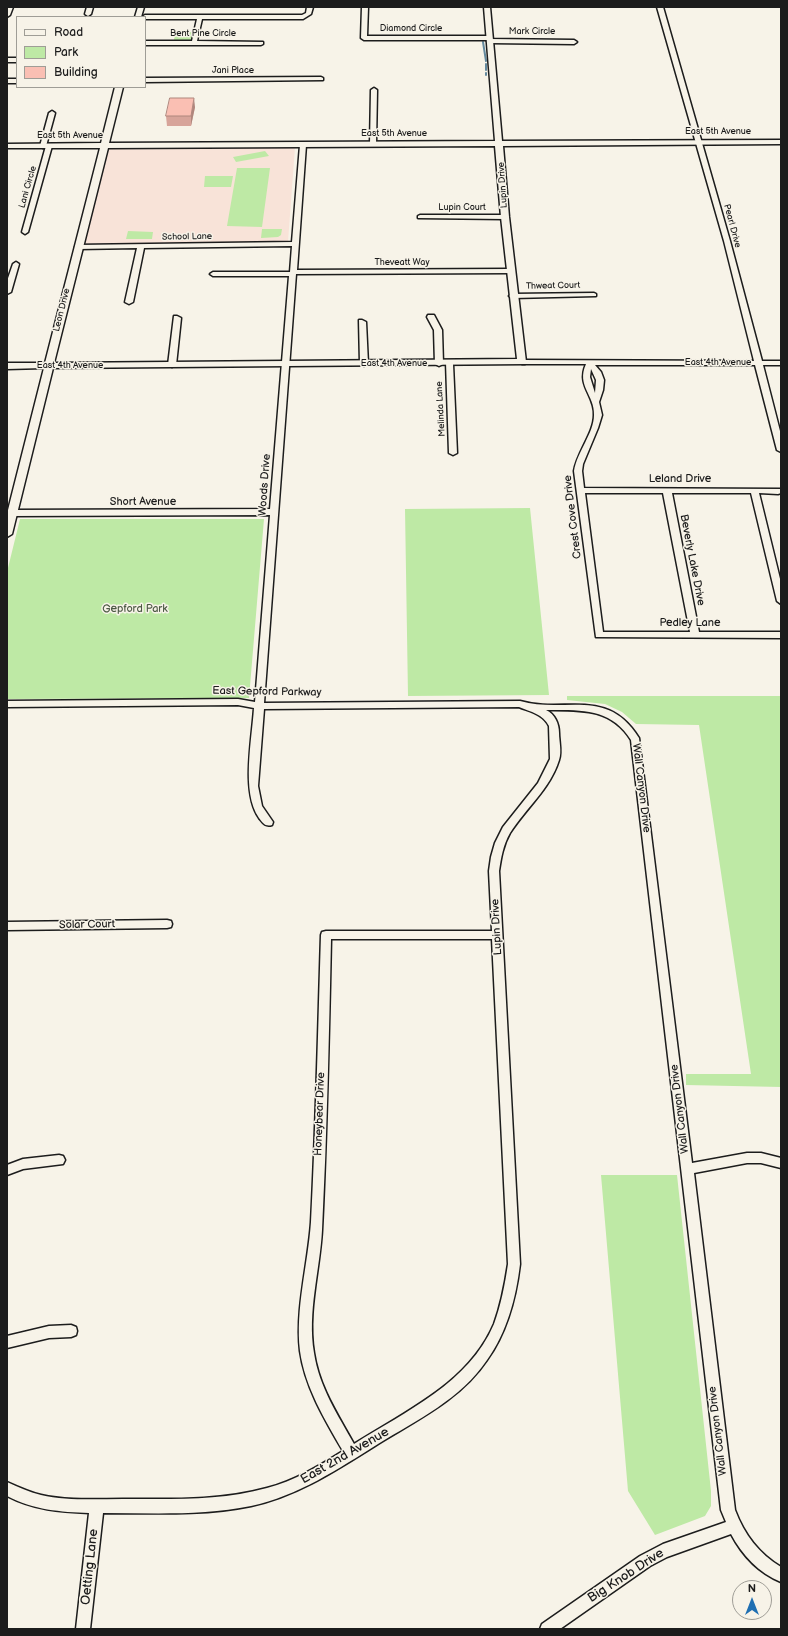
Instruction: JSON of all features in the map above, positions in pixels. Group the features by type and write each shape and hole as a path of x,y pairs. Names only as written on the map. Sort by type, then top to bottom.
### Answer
{"street":[{"path":"7,15 10,7"},
{"path":"88,14 90,7"},
{"path":"146,17 304,17 308,14 310,7"},
{"name":"Diamond Circle","path":"365,7 364,38 490,40"},
{"name":"Lupin Drive","path":"487,7 505,217 513,296 522,362"},
{"name":"Pearl Drive","path":"660,7 698,142 707,167 781,450"},
{"path":"194,43 200,17"},
{"name":"Mark Circle","path":"490,40 574,42"},
{"name":"Bent Pine Circle","path":"146,43 261,43"},
{"name":"Jani Place","path":"146,80 321,79"},
{"name":"Leon Drive","path":"7,534 119,88"},
{"path":"373,144 374,90"},
{"name":"Lani Circle","path":"25,232 46,146 52,113"},
{"name":"East 5th Avenue","path":"7,146 781,142"},
{"name":"Woods Drive","path":"268,822 258,810 254,801 253,786 303,145"},
{"name":"Lupin Court","path":"420,217 505,217"},
{"name":"School Lane","path":"78,247 295,244"},
{"path":"129,302 141,247"},
{"path":"7,292 16,264"},
{"name":"Theveatt Way","path":"213,274 511,271"},
{"name":"Thweat Court","path":"513,296 594,295"},
{"path":"431,317 438,330 439,364"},
{"path":"172,365 178,318"},
{"path":"362,322 364,364"},
{"name":"East 4th Avenue","path":"7,366 449,364 522,362 781,363"},
{"name":"Crest Cove Drive","path":"596,401 601,388 598,371 590,362 585,370 588,388 596,401 598,415 579,465 599,635"},
{"name":"Melinda Lane","path":"449,364 453,453"},
{"name":"Leland Drive","path":"581,490 778,491"},
{"name":"Beverly Lake Drive","path":"667,490 695,635"},
{"path":"754,491 781,601"},
{"name":"Short Avenue","path":"12,513 274,512"},
{"name":"Pedley Lane","path":"599,635 781,635"},
{"name":"East Gepford Parkway","path":"7,704 238,702 260,706 520,704 528,706"},
{"name":"Lupin Drive","path":"510,1181 494,871 500,843 514,819 542,785 555,759 554,726 546,714 528,706"},
{"name":"Wall Canyon Drive","path":"528,706 588,708 600,710 619,718 627,725 636,740 728,1510 733,1526 742,1542 754,1557 781,1576"},
{"name":"Solar Court","path":"7,926 167,924"},
{"name":"Honeybear Drive","path":"352,1453 320,1396 312,1374 306,1344 307,1315 314,1265 316,1233 326,934 497,935"},
{"path":"687,1169 747,1158 760,1158 781,1163"},
{"path":"7,1170 23,1164 59,1160"},
{"name":"East 2nd Avenue","path":"7,1489 20,1496 40,1503 62,1505 197,1506 224,1504 254,1499 284,1490 312,1477 352,1453 449,1392 482,1357 495,1336 505,1312 512,1287 514,1264 510,1181"},
{"path":"7,1342 49,1332 71,1331"},
{"name":"Oetting Lane","path":"83,1629 97,1506"},
{"name":"Big Knob Drive","path":"547,1629 645,1561 662,1552 733,1526"}],"shaded area":[{"path":"295,147 288,242 84,244 109,148"}],"green space":[{"path":"175,32 193,32 192,40 174,40"},
{"path":"265,151 269,156 236,162 233,157"},
{"path":"237,168 270,168 262,227 227,226"},
{"path":"205,176 233,176 231,187 204,187"},
{"path":"262,229 282,229 281,235 278,237 261,238"},
{"path":"128,231 153,232 152,239 126,239"},
{"path":"530,508 549,695 408,696 405,509"},
{"name":"Gepford Park","path":"20,519 264,519 249,698 7,699 7,572"},
{"path":"567,696 781,696 781,1087 686,1085 686,1074 751,1074 699,725 636,724 622,712 605,704 567,700"},
{"path":"601,1175 677,1175 711,1491 711,1506 705,1516 655,1535 628,1491"}],"building":[{"path":"170,98 194,98 191,116 166,116"}],"waterway":[{"path":"483,42 486,61"},
{"path":"486,64 486,70"}]}
